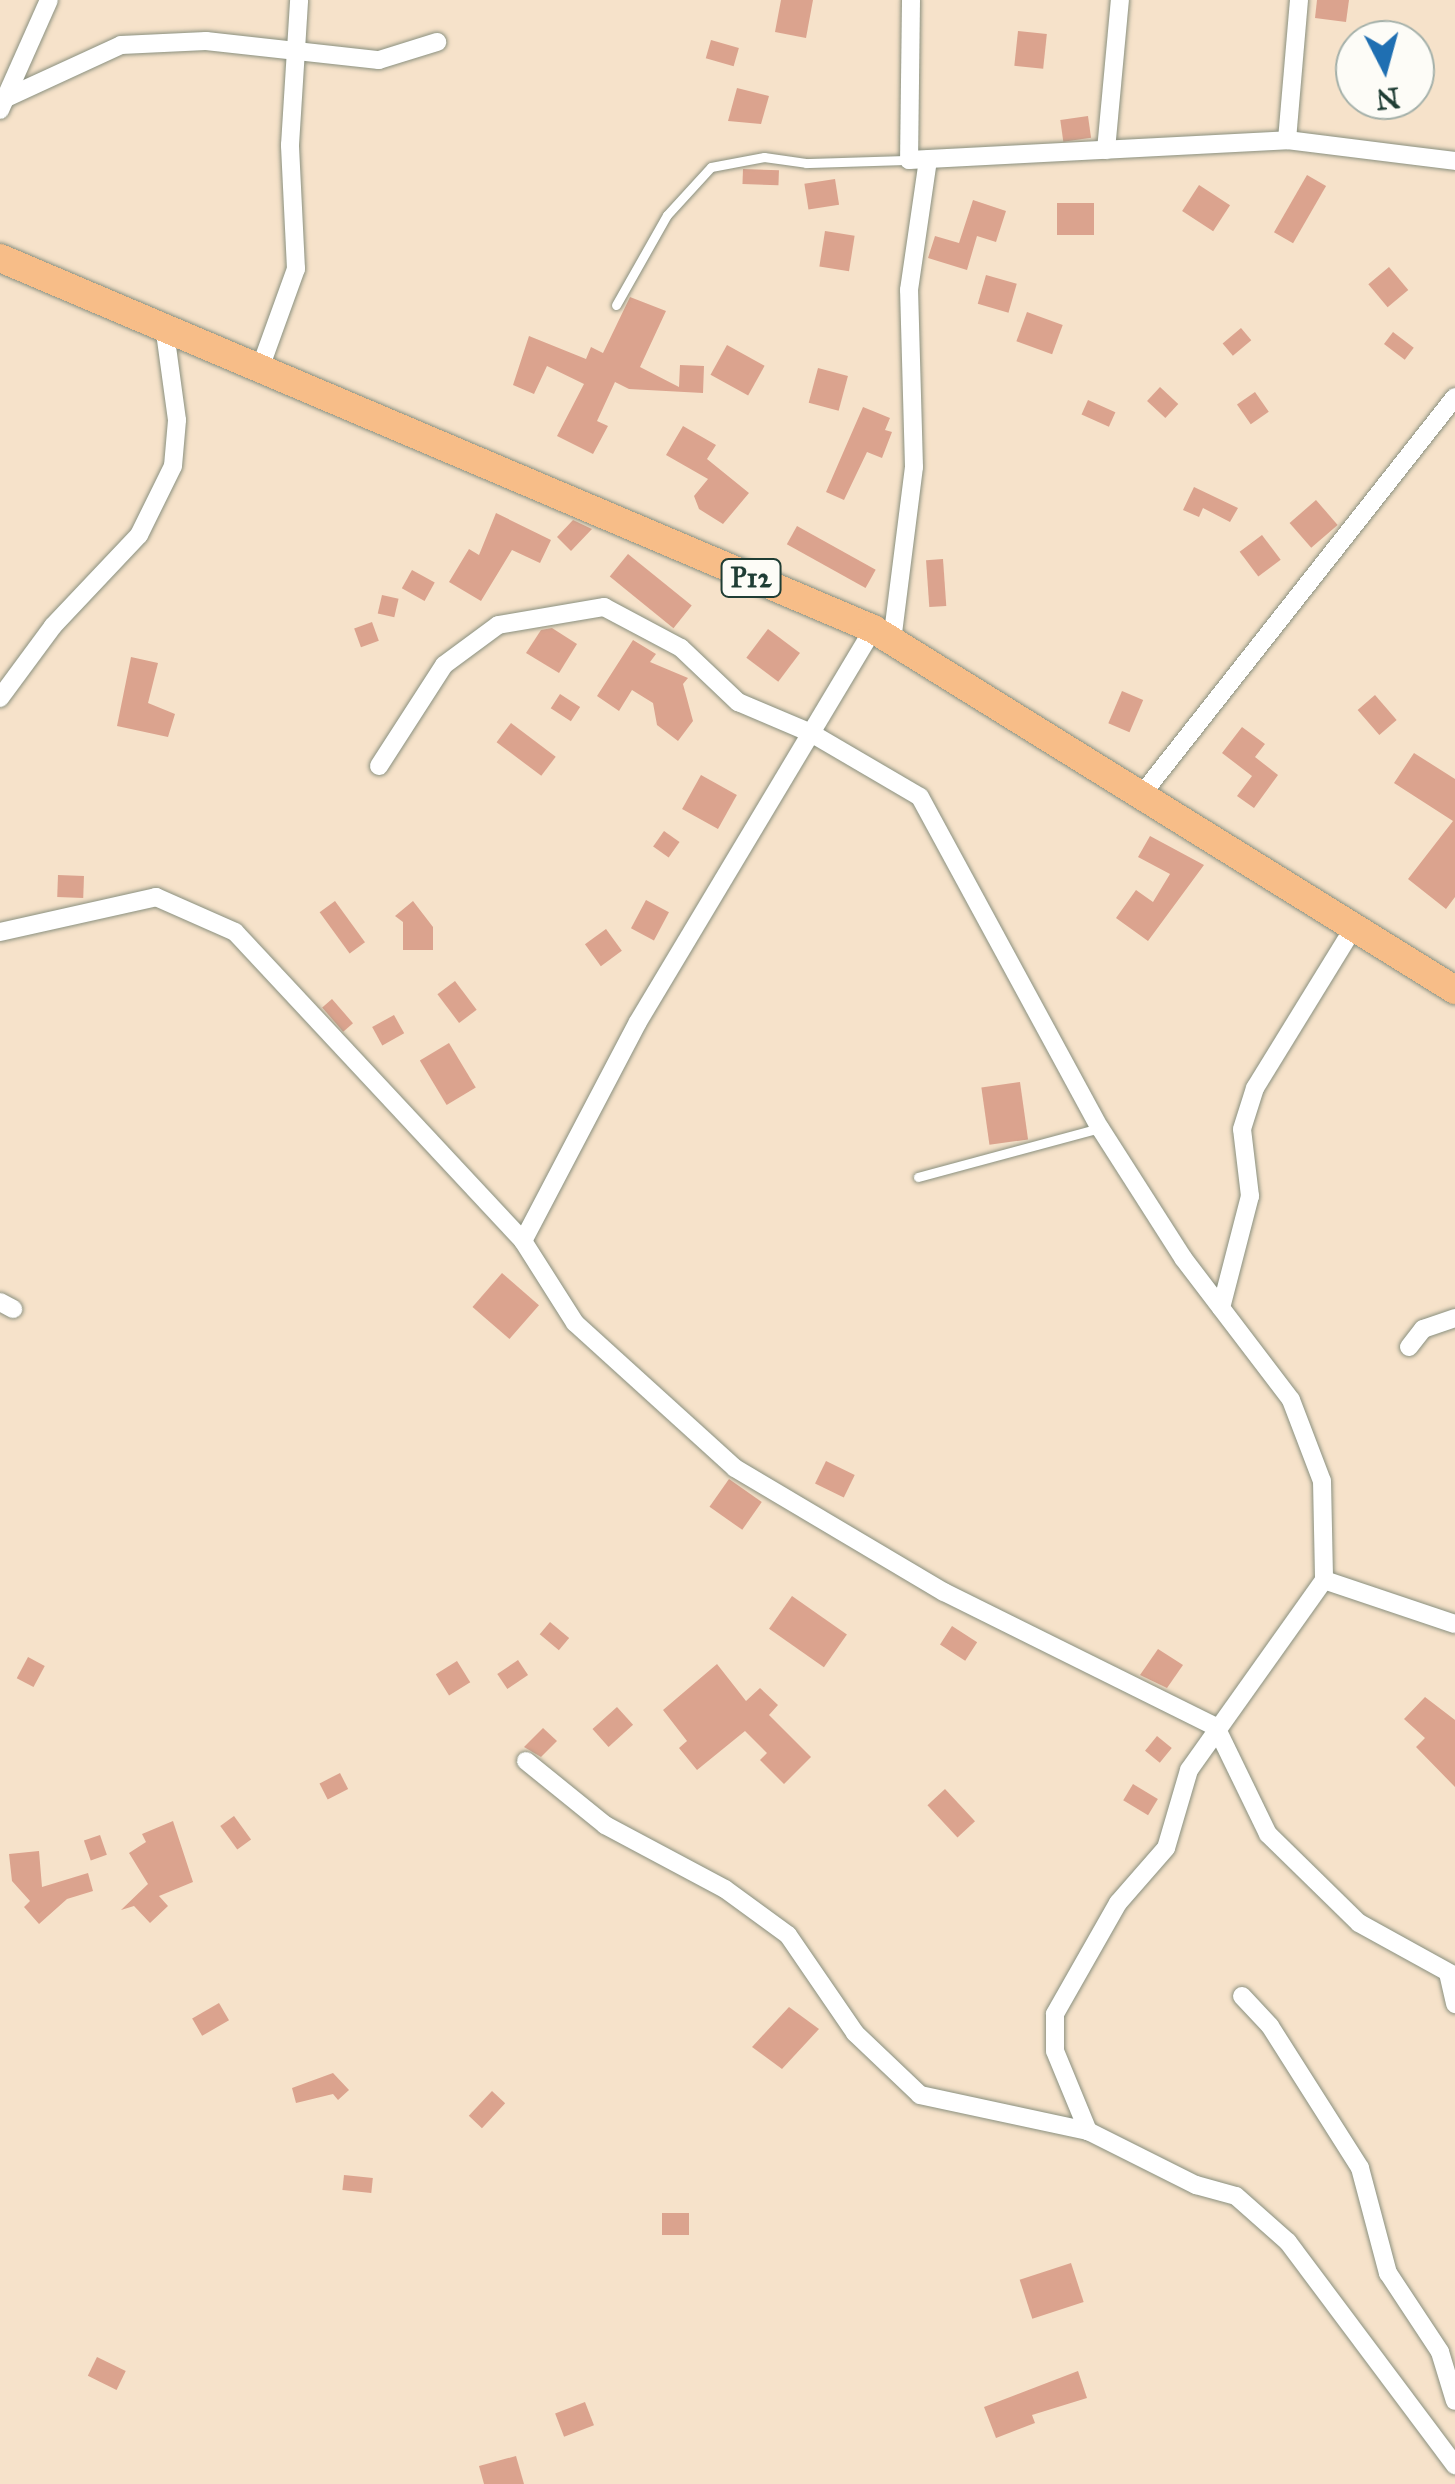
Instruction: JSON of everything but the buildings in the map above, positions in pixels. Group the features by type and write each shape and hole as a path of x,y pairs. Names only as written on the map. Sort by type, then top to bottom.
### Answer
{"main road":[{"name":"P12","path":"0,258 165,332 882,635 1454,989"}],"street":[{"path":"3,104 50,0"},
{"path":"260,371 296,269 290,145 299,0"},
{"path":"523,1240 638,1022 811,734 882,635 914,468 909,290 919,160 912,0"},
{"path":"1106,150 1120,0"},
{"path":"1287,140 1299,0"},
{"path":"3,104 121,45 206,41 296,54 379,60 438,42"},
{"path":"919,160 1287,140 1455,161"},
{"path":"0,698 54,626 139,536 173,466 177,420 165,332"},
{"path":"1144,794 1454,405"},
{"path":"380,766 444,666 498,625 604,607 682,648 738,702 811,734 920,798 1100,1128 1221,1308 1291,1400 1322,1481 1324,1580 1189,1770 1166,1848 1118,1903 1054,2014 1055,2050 1088,2132"},
{"path":"0,932 156,897 234,932 523,1240 574,1323 735,1468 944,1592 1216,1727 1268,1834 1359,1923 1452,1974 1455,2004"},
{"path":"1221,1308 1250,1196 1242,1129 1255,1088 1354,926"},
{"path":"1410,1347 1424,1329 1455,1318"},
{"path":"1324,1580 1455,1624"},
{"path":"526,1760 604,1825 725,1889 788,1935 856,2033 920,2094 1088,2132 1196,2186 1236,2196 1288,2242 1455,2465"},
{"path":"1242,1996 1270,2026 1360,2168 1388,2273 1440,2352 1455,2401"}],"lane":[{"path":"616,305 667,216 712,167 764,157 806,163 919,160"},
{"path":"918,1177 1100,1128"}]}
